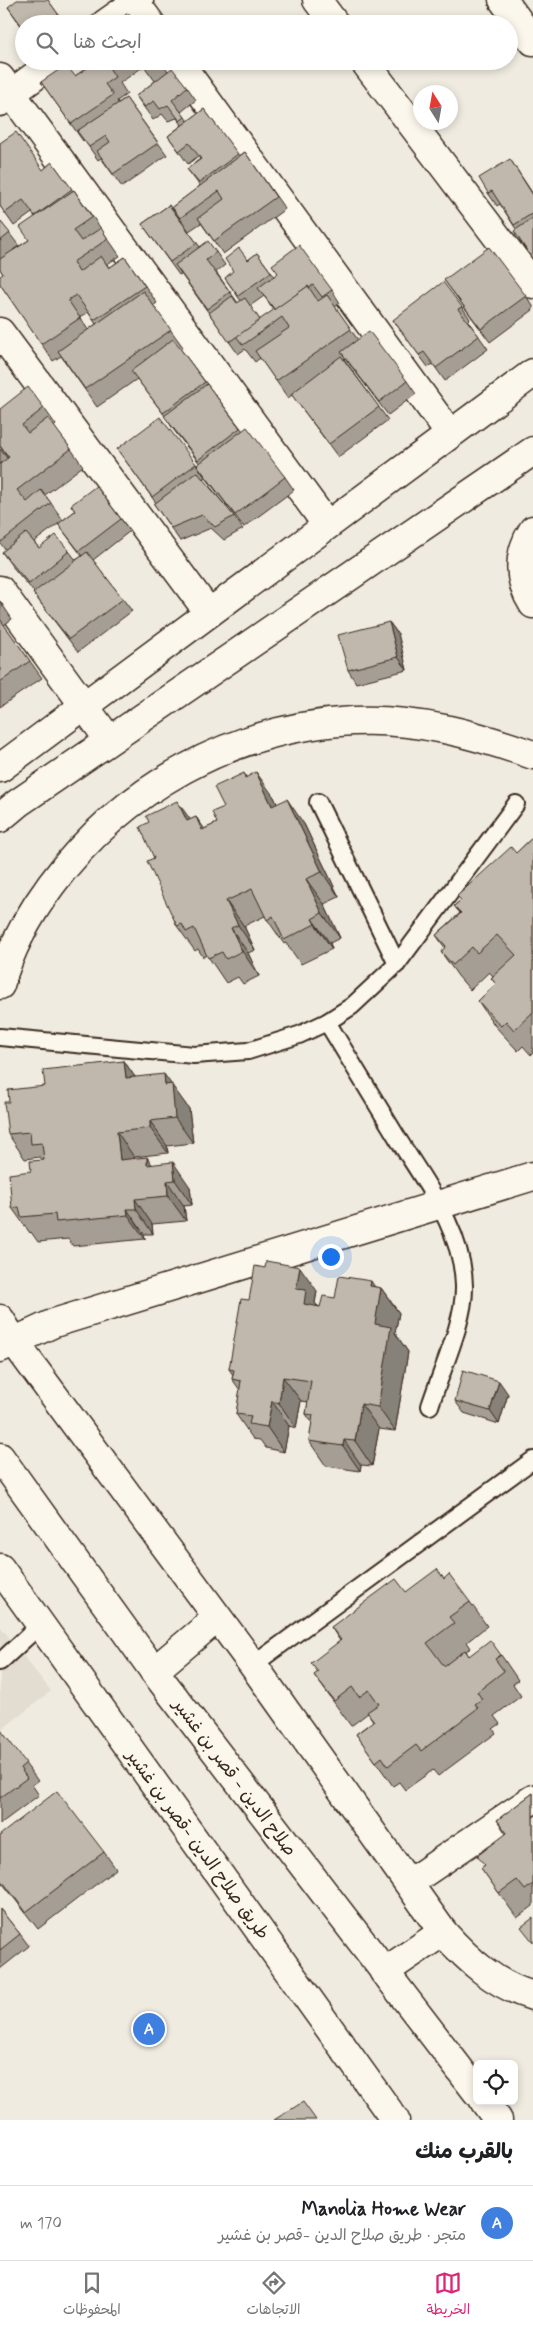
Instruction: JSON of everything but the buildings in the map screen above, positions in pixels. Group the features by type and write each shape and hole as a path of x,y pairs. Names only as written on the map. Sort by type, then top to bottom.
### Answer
{"main road":[{"path":"317,0 328,15"},
{"path":"503,0 514,15"},
{"path":"118,15 137,1 146,15"},
{"path":"518,20 533,41"},
{"path":"39,70 4,91 327,526"},
{"path":"185,70 450,434"},
{"path":"371,70 533,284"},
{"path":"0,332 209,613"},
{"path":"0,768 533,372"},
{"path":"0,818 18,803 109,740 533,451"},
{"path":"533,530 522,555 521,571 524,587 533,604"},
{"path":"0,590 109,740"},
{"path":"0,985 6,965 34,908 72,856 118,812 170,775 228,748 289,729 353,721 416,723 479,736 533,755"},
{"path":"533,1176 63,1320 4,1335 253,1665 443,1932 465,1957 489,1976 518,1992 533,1996"},
{"name":"صلاح الدين - قصر بن غشير","path":"0,1457 154,1671 473,2087"},
{"name":"طريق صلاح الدين -قصر بن غشير","path":"0,1568 42,1624 395,2120"},
{"path":"154,1671 217,1618"},
{"path":"409,1883 533,1798"},
{"path":"384,1972 443,1932"},
{"path":"487,2105 498,2120"}],"lane":[{"path":"318,802 397,964"},
{"path":"0,1037 194,1055 221,1055 274,1044 327,1022 352,1006 397,964 516,804"},
{"path":"327,1022 439,1205 457,1243 462,1264 463,1308 430,1406"},
{"path":"253,1665 533,1460"},
{"path":"0,1662 42,1624"}],"shaded area":[{"path":"0,1626 51,1691 0,1731"}],"place":[{"name":"Manolia Home Wear","path":"149,2029"}]}
